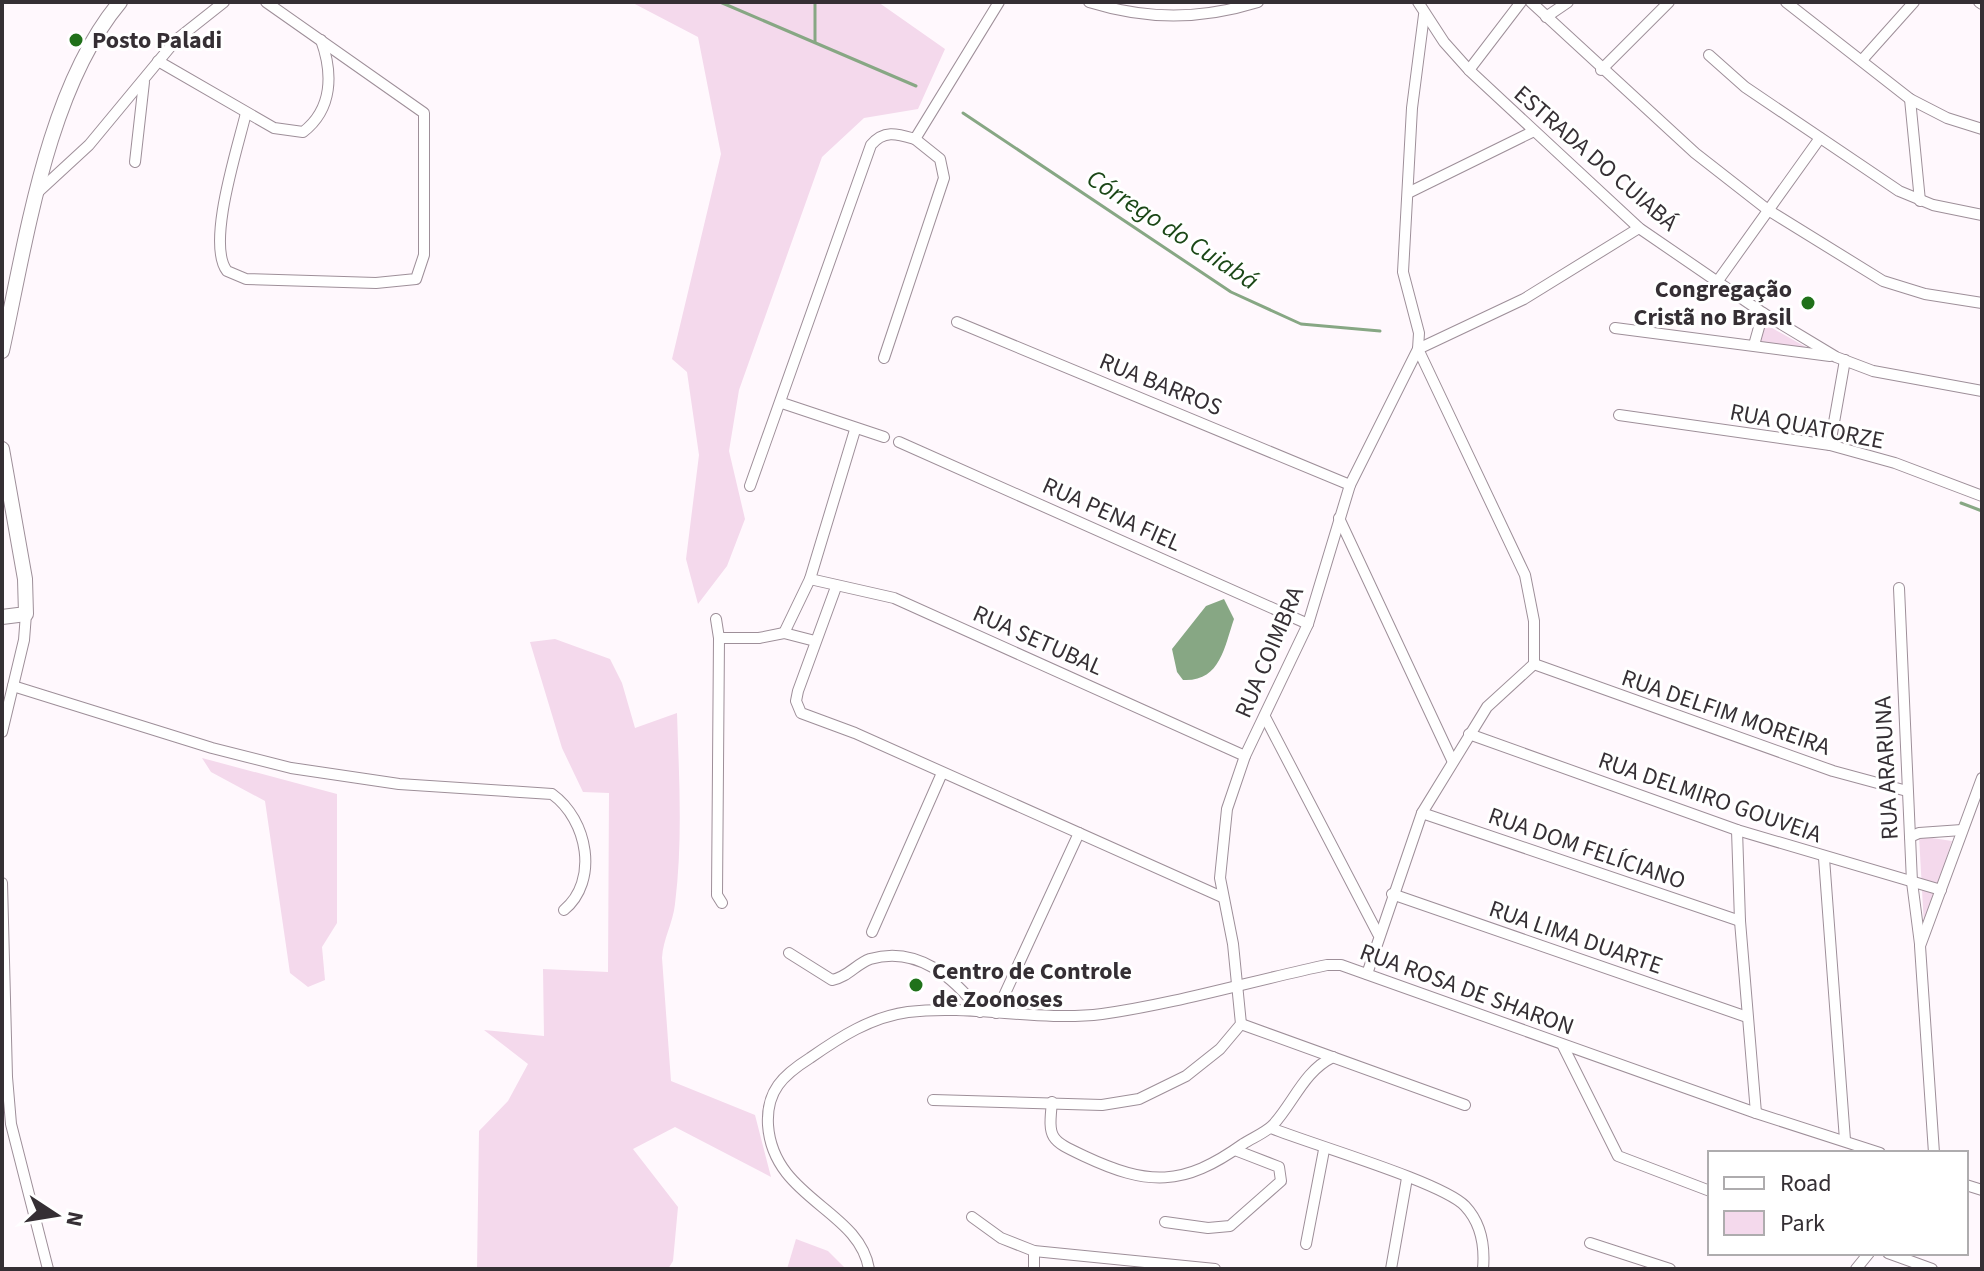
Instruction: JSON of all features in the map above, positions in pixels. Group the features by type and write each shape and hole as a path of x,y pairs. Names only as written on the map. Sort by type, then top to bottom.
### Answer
{"main road":[{"path":"2,351 38,192 81,64 103,22 120,2"},
{"path":"2,449 25,579 26,614 2,617"}],"street":[{"path":"38,192 89,145 158,61 193,24 224,2"},
{"path":"246,113 222,219 220,245 223,266 235,276 246,279 407,282 421,273 424,255 424,113 266,2"},
{"path":"915,139 999,2"},
{"path":"1089,2 1128,13 1176,17 1209,15 1258,2"},
{"name":"ESTRADA DO CUIABÁ","path":"1418,2 1424,15 1469,70 1532,132 1639,228 1717,282 1840,358 1902,378 1982,391"},
{"path":"1469,70 1521,2"},
{"path":"1531,2 1601,70 1695,153 1768,210 1883,281 1925,294 1982,303"},
{"path":"1546,17 1568,2"},
{"path":"1601,70 1669,2"},
{"path":"1863,59 1914,2"},
{"path":"1791,4 1910,99 1947,118 1982,129"},
{"path":"1367,974 1378,934 1422,813 1452,760 1493,700 1534,664 1534,621 1525,575 1418,349 1419,333 1403,272 1410,192 1412,108 1424,15"},
{"path":"158,61 246,113 283,130 303,132 326,104 328,64 321,40"},
{"path":"1709,55 1745,87 1876,177 1920,201 1982,215"},
{"path":"135,162 144,80"},
{"path":"1910,99 1920,201"},
{"path":"1410,192 1532,132"},
{"path":"750,486 782,403 864,160 878,136 898,134 915,139 940,159 944,178 884,358"},
{"path":"1717,282 1820,138"},
{"path":"1418,349 1524,299 1639,228"},
{"path":"1754,345 1763,313"},
{"name":"RUA BARROS","path":"957,322 1350,485"},
{"path":"1615,328 1840,358 1830,445"},
{"name":"RUA COIMBRA","path":"1241,1024 1231,931 1222,897 1221,854 1227,809 1245,756 1308,624 1350,485 1418,349"},
{"path":"782,403 855,430 884,437"},
{"name":"RUA QUATORZE","path":"1619,415 1830,445 1895,463 1982,496"},
{"path":"784,633 810,579 855,430"},
{"name":"RUA PENA FIEL","path":"899,442 1308,624"},
{"path":"1339,518 1452,760"},
{"name":"RUA SETUBAL","path":"810,579 894,598 1245,756"},
{"path":"836,587 796,701 801,713 855,733 1222,897"},
{"name":"RUA ARARUNA","path":"1899,588 1912,882 1920,946 1934,1151"},
{"path":"2,732 26,614"},
{"path":"716,619 719,638 717,895 722,903"},
{"path":"719,638 759,638 784,633 815,641"},
{"name":"RUA DELFIM MOREIRA","path":"1534,664 1833,771 1907,791"},
{"path":"13,686 212,748 291,768 399,784 552,794 575,823 585,860 582,890 564,910"},
{"path":"1265,717 1378,934"},
{"name":"RUA DELMIRO GOUVEIA","path":"1469,734 1737,830 1941,890"},
{"path":"872,932 942,773"},
{"path":"1920,946 1982,778"},
{"name":"RUA DOM FELÍCIANO","path":"1422,813 1740,921"},
{"path":"1737,830 1740,921 1756,1113"},
{"path":"1910,837 1919,833 1962,830"},
{"path":"996,1013 1079,833"},
{"path":"1824,858 1845,1140"},
{"path":"2,883 11,1124 48,1269"},
{"name":"RUA LIMA DUARTE","path":"1392,894 1747,1017"},
{"path":"789,953 832,980 872,959 886,957 927,963 956,982 980,1012"},
{"name":"RUA ROSA DE SHARON","path":"869,1269 854,1235 810,1200 778,1158 768,1127 771,1093 792,1069 863,1025 908,1012 1107,1013 1327,965 1367,974 1563,1046 1875,1151"},
{"path":"933,1100 1114,1104 1162,1089 1220,1049 1241,1024 1465,1105"},
{"path":"1300,1046 1312,1069"},
{"path":"1563,1046 1618,1156 1708,1190"},
{"path":"1052,1102 1049,1129 1058,1144 1136,1177 1164,1178 1192,1172 1271,1128 1312,1069 1333,1057"},
{"path":"1271,1128 1450,1195 1464,1205 1481,1233 1483,1269"},
{"path":"1165,1222 1208,1228 1230,1226 1250,1206 1275,1190 1281,1181 1279,1167 1235,1150"},
{"path":"1306,1244 1324,1150"},
{"path":"1391,1269 1407,1178"},
{"path":"972,1217 1001,1238 1034,1251 1215,1269"},
{"path":"1590,1243 1670,1269"},
{"path":"1034,1251 1034,1269"},
{"path":"1894,1255 1932,1269"}],"green space":[{"path":"631,2 878,2 945,49 918,109 864,118 822,157 739,390 729,451 745,519 727,566 698,604 686,559 699,455 687,372 672,359 721,154 698,37"},
{"path":"1765,324 1813,351 1759,344"},
{"path":"555,639 610,659 622,683 635,728 677,713 679,856 674,911 662,958 671,1081 755,1115 771,1177 675,1127 633,1149 678,1207 673,1261 668,1269 477,1269 479,1131 508,1101 528,1064 484,1030 544,1036 543,969 608,972 609,793 583,792 562,748 530,642"},
{"path":"202,758 337,794 337,923 322,947 325,980 308,987 290,973 265,801 211,772"},
{"path":"1919,836 1952,841 1924,926"},
{"path":"796,1239 828,1251 846,1269 787,1269"}],"shaded area":[{"path":"1224,599 1234,619 1219,661 1205,675 1183,680 1177,672 1172,649 1206,606"}],"waterway":[{"path":"720,2 916,86"},
{"path":"815,2 815,42"},
{"name":"Córrego do Cuiabá","path":"963,113 1231,292 1301,324 1380,331"},
{"path":"1961,503 1982,511"}],"place":[{"name":"Posto Paladi","path":"76,40"},
{"name":"Congregação Cristã no Brasil","path":"1808,303"},
{"name":"Centro de Controle de Zoonoses","path":"916,985"}]}
